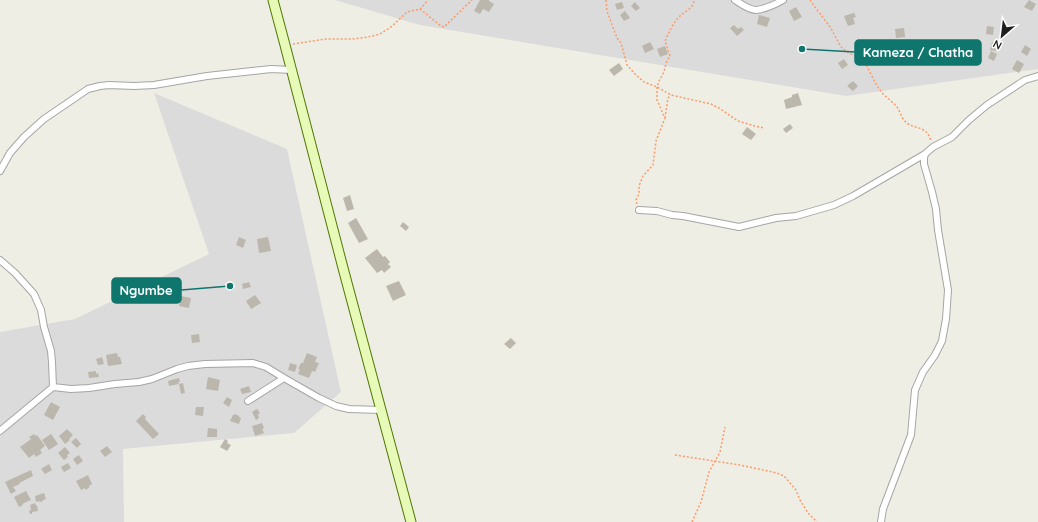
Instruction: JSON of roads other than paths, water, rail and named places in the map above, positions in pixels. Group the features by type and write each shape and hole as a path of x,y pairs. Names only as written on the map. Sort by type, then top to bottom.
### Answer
{"main road":[{"path":"273,0 380,410 411,522"}],"street":[{"path":"736,0 746,7 755,10 775,5 783,0"},
{"path":"0,171 10,153 24,137 44,119 88,89 109,85 154,85 207,76 271,69 292,70"},
{"path":"638,210 656,211 672,216 684,216 739,227 776,218 796,216 834,205 853,196 952,137 987,105 1025,80 1038,76"},
{"path":"881,522 883,509 912,435 915,390 923,372 935,355 942,341 946,318 948,290 936,209 924,164 925,154"},
{"path":"0,260 15,273 34,294 51,351 53,387"},
{"path":"0,431 53,387 80,389 139,382 188,366 205,364 253,364 266,367 336,406 349,409 380,410"},
{"path":"248,401 284,378"}],"place":[{"name":"Kameza / Chatha","path":"802,49"},
{"name":"Ngumbe","path":"230,286"}]}
